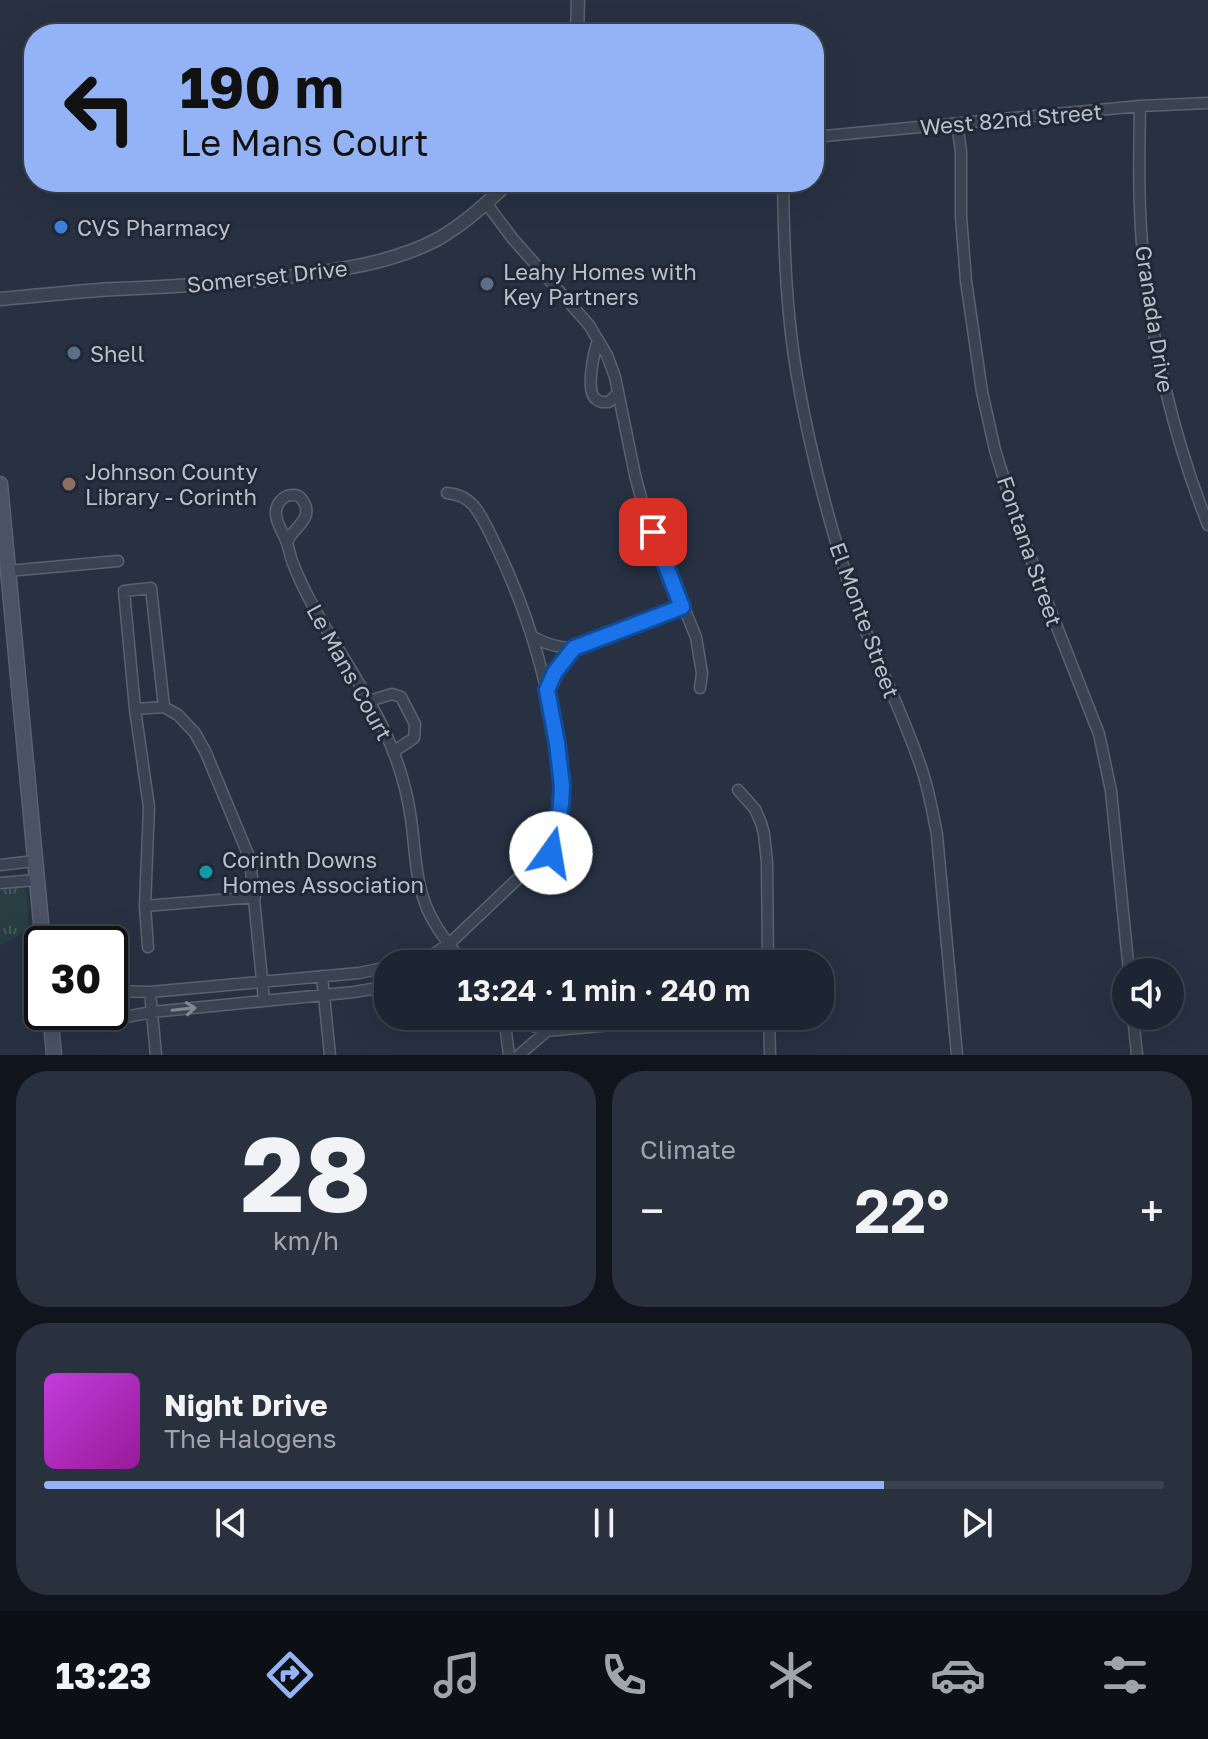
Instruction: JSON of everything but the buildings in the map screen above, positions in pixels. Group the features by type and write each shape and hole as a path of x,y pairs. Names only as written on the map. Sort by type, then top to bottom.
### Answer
{"main road":[{"path":"0,484 41,926"},
{"path":"51,1030 54,1055"}],"street":[{"path":"577,24 578,0"},
{"name":"West 82nd Street","path":"824,136 1140,106 1208,103"},
{"name":"Granada Drive","path":"1140,106 1140,214 1154,336 1176,429 1208,525"},
{"name":"Fontana Street","path":"957,124 961,151 961,216 966,281 982,392 995,450 1016,518 1099,734 1113,802 1128,958"},
{"name":"Somerset Drive","path":"0,299 259,280 350,268 388,259 437,239 458,226 498,192"},
{"name":"El Monte Street","path":"784,192 790,318 802,401 819,479 841,559 922,769 930,800 937,835 957,1055"},
{"path":"486,203 513,239 582,316 607,355 645,513 696,637 701,658 700,688"},
{"path":"598,340 593,353 590,391 594,399 601,402 609,402 618,393"},
{"path":"440,950 550,848 557,831 562,786 547,690 533,637 512,581 483,519 472,503 447,493"},
{"name":"Le Mans Court","path":"287,542 313,604 369,701 393,752 411,816 418,880 425,904 435,925 454,950"},
{"path":"8,571 118,561"},
{"path":"148,947 145,906 149,807 135,709 124,591 151,588 164,707"},
{"path":"533,637 561,648 574,648 682,607"},
{"path":"547,690 555,672 574,648"},
{"path":"369,701 392,694 401,697 415,724 414,738 393,752"},
{"path":"135,709 164,707 178,715 195,733 206,753 250,859 264,1000"},
{"path":"738,790 755,809 764,834 768,950"},
{"path":"550,848 555,858 561,861 576,860 582,853 582,840 577,834 569,830 557,831"},
{"path":"0,865 34,861"},
{"path":"0,883 36,880"},
{"path":"145,906 255,897"},
{"path":"128,991 150,992 374,970"},
{"path":"322,976 330,1055"},
{"path":"128,1017 374,989"},
{"path":"150,992 156,1055"},
{"path":"506,1030 509,1055"},
{"path":"519,1055 547,1031 557,1030"},
{"path":"769,1030 770,1055"},
{"path":"1134,1030 1137,1055"}],"green space":[{"path":"21,887 27,894 28,926 24,926 24,932 0,945 0,888"}],"place":[{"name":"CVS Pharmacy","path":"61,227"},
{"name":"Leahy Homes with Key Partners","path":"487,284"},
{"name":"Shell","path":"74,353"},
{"name":"Johnson County Library - Corinth","path":"69,484"},
{"name":"Corinth Downs Homes Association","path":"206,872"}],"route":[{"path":"551,853 559,821 562,786 547,690 555,672 574,648 682,607 653,532"}]}
